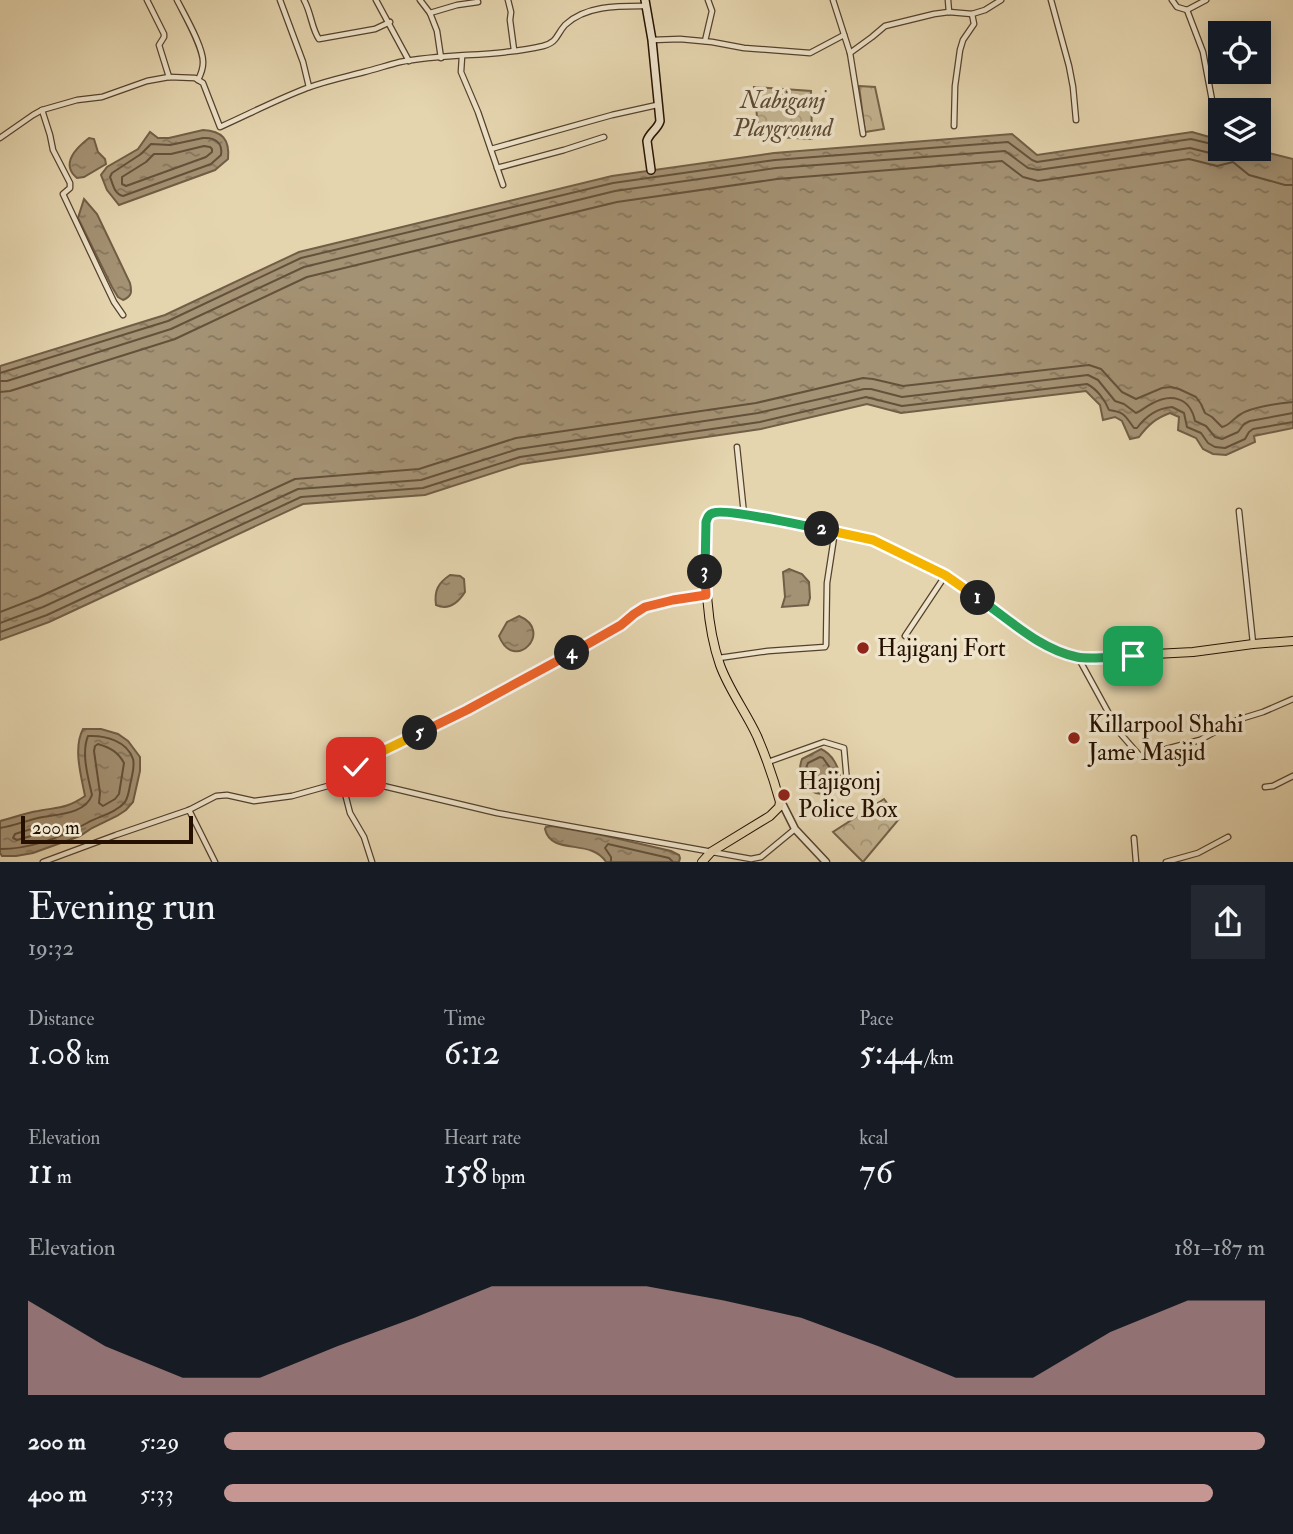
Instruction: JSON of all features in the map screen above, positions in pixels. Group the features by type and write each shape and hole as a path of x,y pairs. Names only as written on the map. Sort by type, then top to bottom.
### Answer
{"main road":[{"path":"646,3 659,124 647,141 651,170"},
{"path":"702,862 711,852 771,816 779,807 779,799 757,735 718,658 706,595 706,522 708,516 713,513 744,515 873,540 945,575 1032,637 1079,658 1193,652 1293,641"}],"street":[{"path":"147,0 164,34 159,45 169,77"},
{"path":"177,0 203,58 204,64 198,80"},
{"path":"280,0 303,62 309,87"},
{"path":"304,0 313,20 316,36 320,39 375,29 390,22"},
{"path":"376,0 409,61"},
{"path":"420,0 437,31 441,58"},
{"path":"508,0 514,50"},
{"path":"705,41 712,11 708,0"},
{"path":"833,0 850,53 863,134"},
{"path":"948,0 949,12"},
{"path":"850,53 885,26 934,14 972,14 1001,0"},
{"path":"1051,0 1071,76 1076,120"},
{"path":"1172,0 1177,7 1187,10 1206,0"},
{"path":"429,13 478,2"},
{"path":"0,138 42,110 77,100 102,97 147,81 169,77 188,77 203,83 220,127 309,87 409,61 541,46 553,43 574,19 599,9 646,3"},
{"path":"1187,10 1203,52 1211,98"},
{"path":"954,126 956,71 963,40 974,24 972,14"},
{"path":"652,40 705,41 744,48 810,53 844,35"},
{"path":"462,56 461,72 503,185"},
{"path":"491,149 612,115 657,106"},
{"path":"42,110 52,150 70,183 70,188 63,194 114,302 123,315"},
{"path":"497,168 604,137"},
{"path":"737,447 744,515"},
{"path":"1238,511 1253,644"},
{"path":"718,658 825,647 827,583 835,531"},
{"path":"905,636 945,575"},
{"path":"358,780 356,767 360,762 557,662 621,625 645,607 706,595"},
{"path":"1079,658 1119,732 1140,756 1200,740 1237,720 1293,699"},
{"path":"767,763 824,742 845,748 848,782"},
{"path":"1265,787 1293,776"},
{"path":"43,862 189,810 216,796 254,801 292,796 358,780 497,813 751,859 757,859 774,848 795,829"},
{"path":"342,782 350,813 364,837 372,862"},
{"path":"779,799 795,829 826,862"},
{"path":"189,810 215,862"},
{"path":"1166,862 1198,853 1228,837"},
{"path":"1134,838 1136,862"}],"green space":[{"path":"859,86 875,87 884,129 865,132"},
{"name":"Nabiganj Playground","path":"754,87 811,91 812,139 759,136"},
{"path":"884,799 899,819 863,862 833,832"}],"water":[{"path":"203,130 220,134 228,146 228,159 215,170 119,205 107,190 101,175 107,167 138,149 150,132 158,138 169,138"},
{"path":"1192,132 1208,137 1208,161 1271,161 1271,154 1293,159 1293,428 1254,436 1255,442 1226,455 1213,454 1203,449 1196,438 1178,430 1179,417 1170,413 1153,422 1139,437 1130,439 1122,421 1115,417 1103,420 1100,405 1086,391 901,413 867,404 761,429 521,464 425,495 303,504 49,622 0,640 0,366 165,315 299,252 612,176 774,153 1012,134 1037,155"},
{"path":"89,138 94,139 106,164 84,177 77,178 72,173 70,162 75,151"},
{"path":"84,199 97,214 130,283 131,293 123,300 112,287 78,218"},
{"path":"789,569 802,574 809,582 808,605 782,607 785,597 783,572"},
{"path":"450,575 464,579 465,592 453,605 441,607 436,605 438,588"},
{"path":"519,616 529,623 533,631 532,639 528,646 514,651 506,647 499,636 507,622"},
{"path":"83,729 101,729 118,734 128,741 140,757 140,771 133,802 117,816 80,836 33,853 2,856 0,821 67,805 85,796 78,753"},
{"path":"821,749 835,762 841,780 822,794 808,787 800,770 802,759"},
{"path":"552,826 671,851 679,855 679,862 606,862 591,851 555,842 545,829"}],"place":[{"name":"Hajiganj Fort","path":"863,648"},
{"name":"Killarpool Shahi Jame Masjid","path":"1074,738"},
{"name":"Hajigonj Police Box","path":"784,795"}],"route":[{"path":"356,767 360,762 557,662 621,625 645,607 706,595 706,522 708,516 713,513 744,515 873,540 945,575 1032,637 1052,648 1079,658 1133,656"}]}
